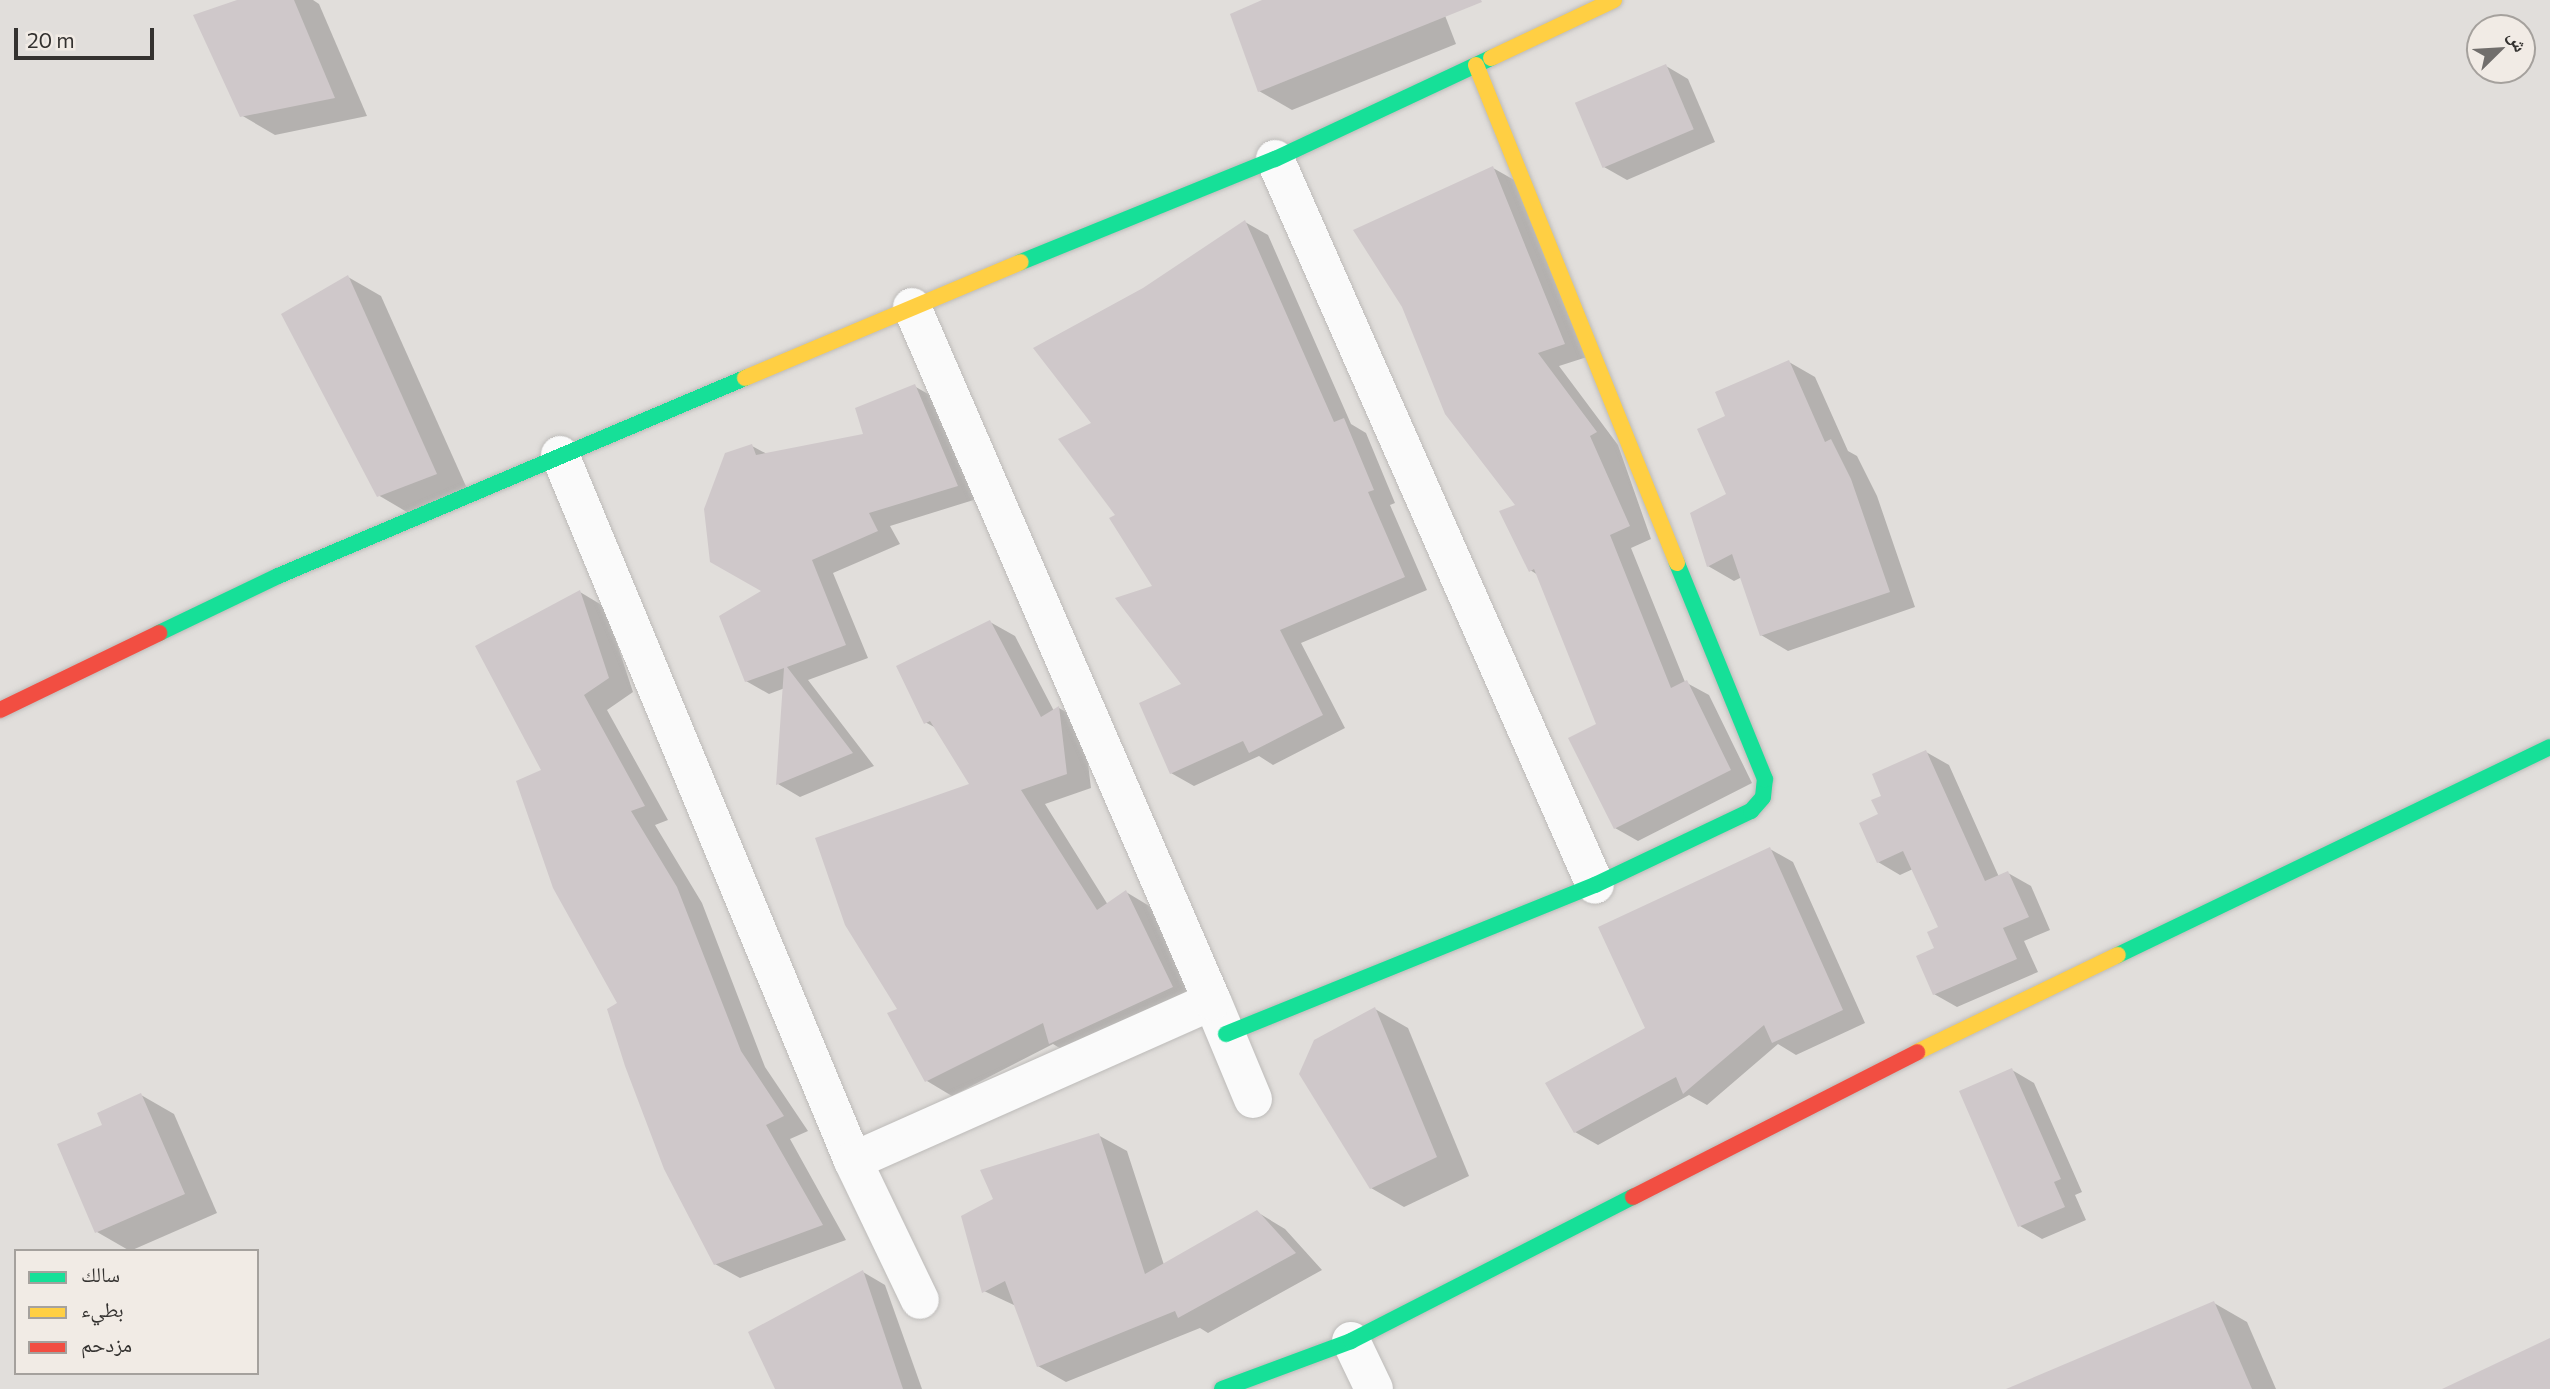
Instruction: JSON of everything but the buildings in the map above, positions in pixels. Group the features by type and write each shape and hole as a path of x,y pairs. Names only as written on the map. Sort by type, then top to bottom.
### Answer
{"street":[{"path":"0,710 278,576 912,307 1275,159 1614,0"},
{"path":"853,1161 1219,1017 1595,885 1751,811 1763,797 1765,779 1476,65"},
{"path":"1275,159 1595,885"},
{"path":"912,307 1253,1099"},
{"path":"560,455 853,1161 920,1300"},
{"path":"1222,1389 1351,1340 1930,1045 2550,747"},
{"path":"1351,1340 1374,1389"}],"traffic: fast":[{"path":"1021,262 1275,159 1491,58"},
{"path":"159,633 278,576 745,378"},
{"path":"1226,1034 1595,885 1751,811 1763,797 1765,779 1677,563"},
{"path":"2118,955 2550,747"},
{"path":"1222,1389 1351,1341 1633,1197"}],"traffic: slow":[{"path":"1491,58 1614,0"},
{"path":"1476,65 1677,563"},
{"path":"745,378 1021,262"},
{"path":"1917,1052 2118,955"}],"traffic: jam":[{"path":"0,710 159,633"},
{"path":"1633,1197 1917,1052"}]}
